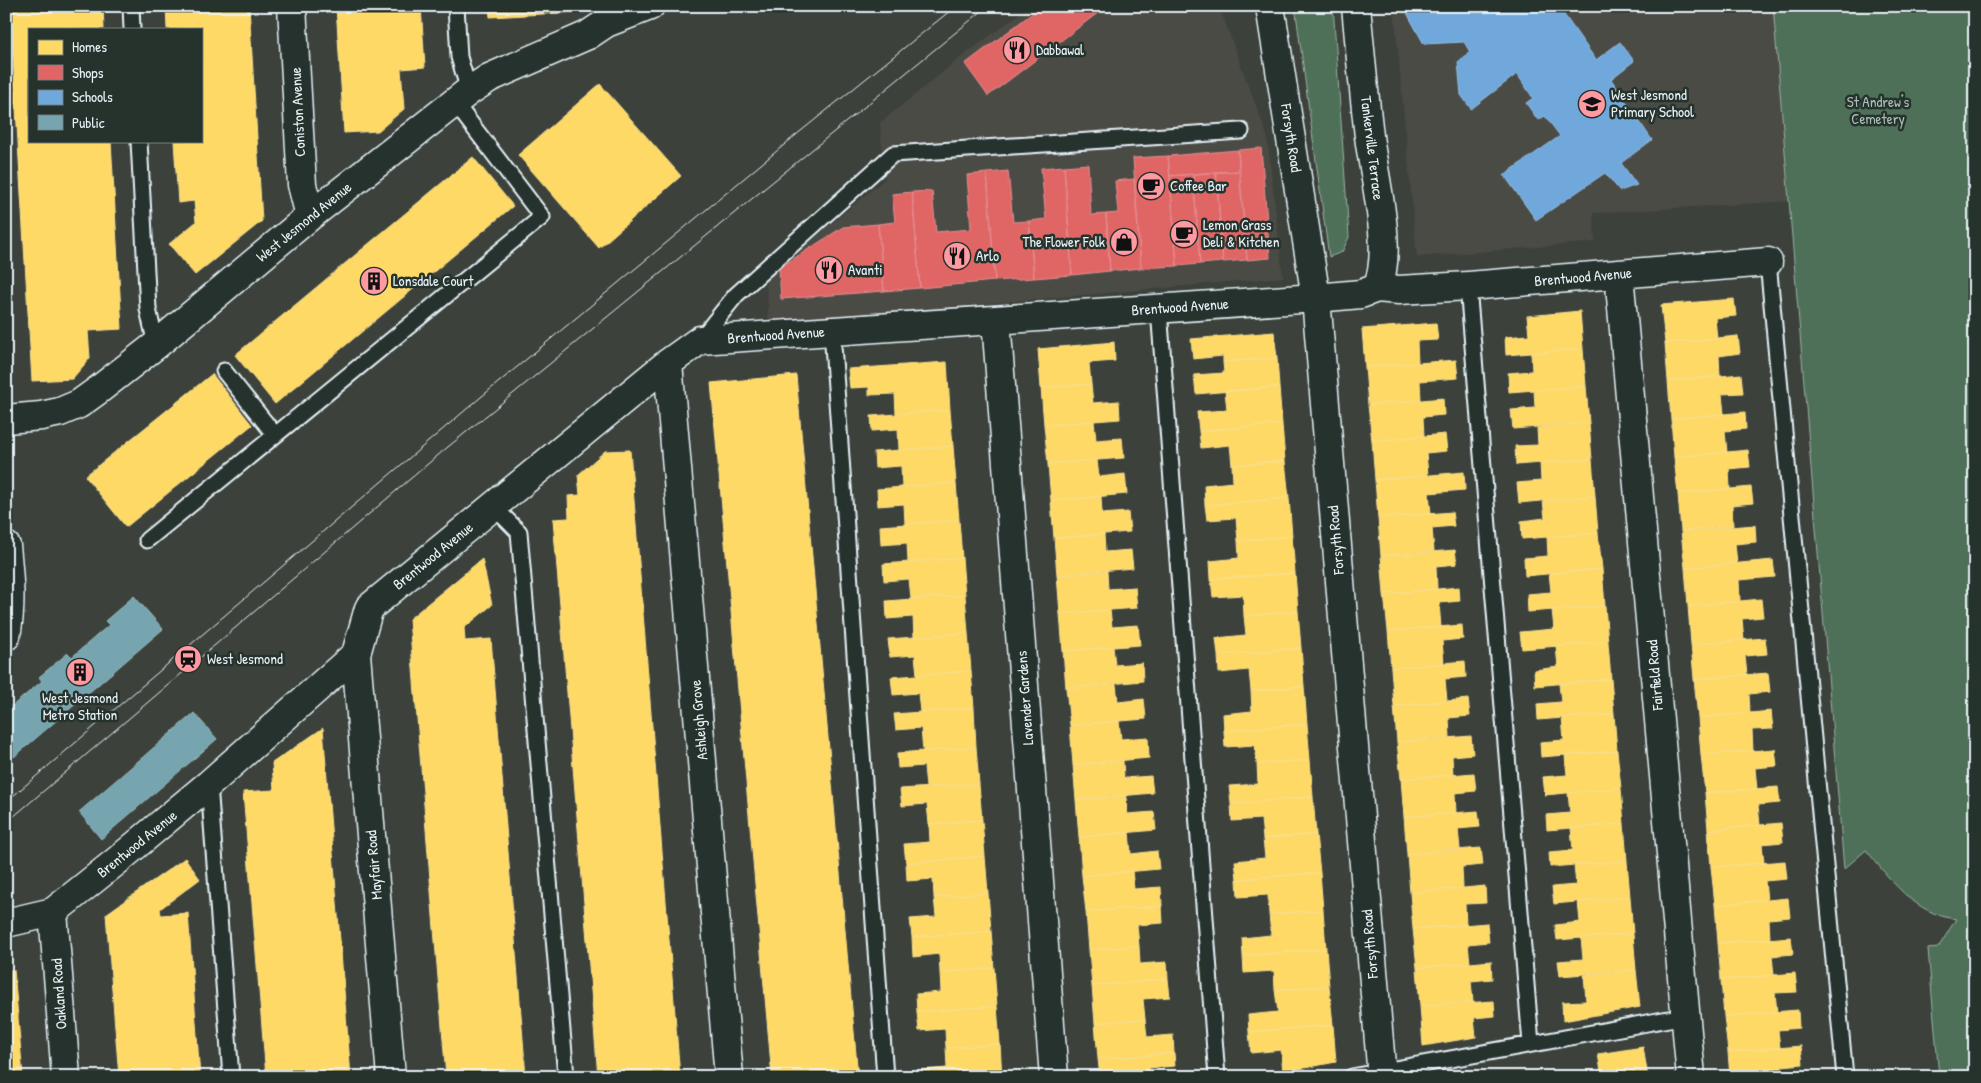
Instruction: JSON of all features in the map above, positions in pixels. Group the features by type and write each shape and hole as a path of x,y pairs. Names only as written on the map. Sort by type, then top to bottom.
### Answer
{"street":[{"name":"Coniston Avenue","path":"292,6 302,185 310,216"},
{"name":"West Jesmond Avenue","path":"6,419 41,416 60,412 79,404 156,345 310,216 489,78 588,35 610,15 650,6"},
{"name":"Forsyth Road","path":"1270,6 1316,298 1382,1074"},
{"name":"Tankerville Terrace","path":"1356,6 1369,136 1384,246 1382,271 1376,288"},
{"name":"Brentwood Avenue","path":"6,923 53,912 209,784 356,654 369,608 668,362 700,340 1316,298 1361,294 1376,288 1399,290 1468,286 1768,262"},
{"name":"Fairfield Road","path":"1619,274 1691,1077"},
{"name":"Lavender Gardens","path":"996,320 1054,1077"},
{"name":"Ashleigh Grove","path":"668,362 730,1077"},
{"path":"6,546 10,614 6,636"},
{"name":"Mayfair Road","path":"356,654 391,1077"},
{"name":"Oakland Road","path":"53,912 66,1077"}],"lane":[{"path":"131,6 132,28"},
{"path":"147,540 542,217 462,97 456,6"},
{"path":"700,340 736,295 893,154 1241,131"},
{"path":"139,142 148,309 156,345"},
{"path":"1768,262 1845,1077"},
{"path":"1468,286 1531,1044"},
{"path":"1159,309 1217,1077"},
{"path":"832,331 885,1077"},
{"path":"224,371 275,435"},
{"path":"493,506 519,532 566,1077"},
{"path":"209,784 231,1077"},
{"path":"1352,1077 1382,1074 1685,1016"}],"shaded area":[{"path":"1030,6 1219,6 1267,136 1283,277 769,323 766,278 885,179 880,123 959,59"},
{"name":"West Jesmond Primary School","path":"1394,6 1773,6 1789,201 1593,213 1595,242 1417,257"}],"green space":[{"path":"1295,6 1333,6 1349,237 1342,252 1329,257"},
{"name":"St Andrew's Cemetery","path":"1773,6 1975,6 1975,1077 1939,1077 1928,949 1938,948 1956,919 1941,916 1916,903 1894,884 1866,850 1844,869"}],"building: Homes":[{"path":"10,6 103,6 104,28 28,28 28,142 111,142 122,329 88,331 90,358 72,379 32,381"},
{"path":"166,6 249,6 262,221 195,275 169,244 196,222 194,201 178,203 174,142 202,142 202,28 167,28"},
{"path":"336,6 421,6 425,67 401,69 404,109 378,131 344,133"},
{"path":"489,6 579,6 579,12 490,17"},
{"path":"600,84 681,176 599,248 518,155"},
{"name":"Lonsdale Court","path":"473,157 513,206 275,404 235,355"},
{"path":"1734,299 1736,316 1715,318 1717,339 1665,343 1661,305"},
{"path":"1580,311 1583,349 1506,355 1505,337 1529,335 1527,316"},
{"path":"1436,323 1438,340 1417,341 1418,363 1365,367 1362,329"},
{"path":"1274,332 1277,358 1223,362 1223,356 1193,359 1191,339"},
{"path":"1738,336 1740,353 1719,356 1720,376 1668,381 1665,343"},
{"path":"1114,342 1115,361 1089,363 1091,384 1041,388 1038,349"},
{"path":"1583,349 1586,386 1509,392 1508,373 1532,371 1531,353"},
{"path":"1277,358 1279,387 1196,394 1194,375 1224,373 1223,362"},
{"path":"1456,360 1458,378 1420,381 1421,400 1368,405 1365,367"},
{"path":"947,362 950,410 896,414 895,394 869,395 869,387 850,388 848,369"},
{"path":"212,374 252,425 126,527 85,476"},
{"path":"1741,374 1743,393 1722,394 1724,414 1671,419 1668,381"},
{"path":"796,375 858,1077 772,1077 711,383"},
{"path":"1091,384 1093,403 1119,401 1120,419 1044,425 1041,388"},
{"path":"1586,386 1589,423 1513,429 1511,410 1535,408 1534,390"},
{"path":"1279,387 1282,424 1199,431 1197,412 1227,410 1225,391"},
{"path":"1443,398 1444,415 1423,417 1424,436 1372,441 1368,405"},
{"path":"950,410 953,446 899,450 898,429 872,431 871,416"},
{"path":"1745,412 1746,429 1725,431 1727,452 1674,457 1671,419"},
{"path":"1094,421 1096,440 1122,438 1124,458 1048,464 1044,425"},
{"path":"1589,423 1592,459 1516,465 1515,446 1538,445 1537,428"},
{"path":"1282,424 1285,461 1232,465 1230,445 1201,448 1199,431"},
{"path":"1445,434 1447,451 1426,453 1428,475 1375,480 1372,441"},
{"path":"953,446 956,483 902,487 901,466 875,468 874,452"},
{"path":"630,450 680,1077 598,1077 553,519 569,518 568,496 580,495 578,475 605,451"},
{"path":"1748,450 1750,467 1729,469 1730,489 1678,494 1674,457"},
{"path":"1592,459 1595,496 1519,503 1517,483 1541,481 1540,463"},
{"path":"1097,460 1099,477 1125,474 1127,494 1051,501 1048,464"},
{"path":"1285,461 1289,498 1205,505 1204,485 1233,482 1232,465"},
{"path":"1464,472 1465,490 1429,493 1431,514 1378,518 1375,480"},
{"path":"956,483 959,520 905,524 904,504 878,506 877,489"},
{"path":"1751,487 1753,503 1732,505 1733,526 1681,531 1678,494"},
{"path":"1101,496 1102,514 1128,512 1130,532 1054,538 1051,501"},
{"path":"1595,496 1598,533 1522,539 1521,521 1545,518 1543,501"},
{"path":"1289,498 1292,536 1238,541 1236,518 1207,520 1205,505"},
{"path":"1452,512 1454,526 1432,528 1434,551 1381,556 1378,518"},
{"path":"959,520 962,558 908,562 907,543 881,545 880,526"},
{"path":"1755,525 1756,542 1735,544 1737,563 1685,568 1681,531"},
{"path":"1598,533 1602,569 1525,576 1524,558 1548,556 1547,537"},
{"path":"1104,534 1105,552 1131,550 1133,568 1057,575 1054,538"},
{"path":"1292,536 1295,573 1211,579 1210,561 1239,558 1238,541"},
{"path":"1455,550 1457,564 1436,566 1437,589 1384,594 1381,556"},
{"path":"962,558 965,595 911,599 909,579 884,581 883,564"},
{"path":"482,559 492,605 464,628 465,641 491,639 526,1077 446,1077 409,619"},
{"path":"1773,560 1775,577 1739,580 1740,601 1688,606 1685,568"},
{"path":"1602,569 1605,606 1528,612 1527,594 1551,592 1549,573"},
{"path":"1107,571 1108,589 1135,587 1137,608 1060,614 1057,575"},
{"path":"1295,573 1298,611 1244,616 1243,595 1213,597 1211,579"},
{"path":"1459,587 1460,601 1439,603 1441,627 1388,631 1384,594"},
{"path":"965,595 968,633 914,637 913,617 887,619 886,601"},
{"path":"1761,599 1763,617 1742,619 1744,640 1691,644 1688,606"},
{"path":"1605,606 1608,642 1522,649 1520,632 1554,629 1552,610"},
{"path":"1110,610 1112,627 1138,625 1140,645 1063,651 1060,614"},
{"path":"1298,611 1301,648 1218,655 1216,638 1246,635 1244,616"},
{"path":"1462,625 1463,639 1442,641 1444,663 1391,668 1388,631"},
{"path":"968,633 971,671 917,675 915,655 890,657 888,639"},
{"path":"1765,638 1767,654 1745,656 1747,675 1694,679 1691,644"},
{"path":"1608,642 1611,679 1535,686 1534,670 1558,667 1556,646"},
{"path":"1113,647 1115,665 1142,663 1143,681 1066,688 1063,651"},
{"path":"1301,648 1304,686 1251,691 1249,670 1219,673 1218,655"},
{"path":"1465,661 1466,677 1445,679 1447,701 1394,706 1391,668"},
{"path":"971,671 974,708 920,712 918,693 893,695 891,677"},
{"path":"1768,673 1770,692 1749,694 1750,713 1698,718 1694,679"},
{"path":"1611,679 1614,714 1538,720 1537,704 1561,702 1559,684"},
{"path":"1116,684 1118,702 1144,699 1146,719 1070,725 1066,688"},
{"path":"1304,686 1307,724 1224,731 1223,714 1252,711 1251,691"},
{"path":"1468,699 1470,716 1449,718 1450,737 1397,742 1394,706"},
{"path":"974,708 976,747 923,751 921,728 896,730 894,714"},
{"path":"1771,711 1773,729 1752,730 1753,751 1701,755 1698,718"},
{"path":"1614,714 1617,751 1541,757 1540,742 1564,740 1562,718"},
{"path":"1119,721 1121,739 1148,737 1149,758 1073,765 1070,725"},
{"path":"1307,724 1310,760 1257,764 1255,745 1225,747 1224,731"},
{"path":"323,728 351,1077 266,1077 243,792 274,790 272,763"},
{"path":"1471,736 1473,754 1452,756 1453,775 1401,779 1397,742"},
{"path":"976,747 979,784 926,787 924,766 898,768 897,753"},
{"path":"1775,749 1777,766 1755,768 1757,789 1705,793 1701,755"},
{"path":"1617,751 1621,788 1545,795 1543,777 1567,775 1565,755"},
{"path":"1310,760 1313,797 1231,804 1229,786 1258,784 1257,764"},
{"path":"1123,761 1124,778 1151,776 1153,793 1076,800 1073,765"},
{"path":"1474,773 1476,791 1455,793 1456,813 1404,817 1401,779"},
{"path":"979,784 982,820 929,824 927,804 902,806 900,789"},
{"path":"1778,787 1780,803 1758,805 1760,825 1708,830 1705,793"},
{"path":"1621,788 1624,824 1547,830 1546,815 1570,813 1568,793"},
{"path":"1126,796 1127,814 1154,812 1156,830 1079,837 1076,800"},
{"path":"1313,797 1316,834 1263,839 1261,819 1232,821 1231,804"},
{"path":"1478,811 1480,827 1458,829 1460,849 1407,854 1404,817"},
{"path":"982,820 985,856 906,863 904,844 930,842 929,824"},
{"path":"1781,823 1783,842 1762,844 1764,863 1711,867 1708,830"},
{"path":"1624,824 1627,861 1550,867 1549,852 1573,850 1571,828"},
{"path":"1129,832 1131,854 1157,851 1159,869 1082,876 1079,837"},
{"path":"1316,834 1320,873 1237,879 1235,861 1265,858 1263,839"},
{"path":"1481,848 1483,865 1462,867 1463,888 1410,893 1407,854"},
{"path":"985,856 988,893 934,897 933,879 907,881 906,863"},
{"path":"185,858 200,879 160,909 161,915 188,913 200,1077 119,1077 106,914"},
{"path":"1627,861 1630,897 1554,904 1552,887 1576,885 1574,865"},
{"path":"1785,861 1787,879 1765,881 1767,900 1715,905 1711,867"},
{"path":"1132,871 1134,889 1161,887 1162,906 1086,912 1082,876"},
{"path":"1320,873 1323,910 1269,914 1268,895 1238,897 1237,879"},
{"path":"1485,886 1486,903 1465,904 1466,925 1413,929 1410,893"},
{"path":"988,893 991,931 912,937 910,919 936,917 934,897"},
{"path":"1630,897 1633,934 1557,940 1555,925 1580,922 1578,902"},
{"path":"1788,898 1790,917 1769,919 1770,939 1718,943 1715,905"},
{"path":"1162,906 1163,923 1137,925 1139,946 1089,950 1086,912"},
{"path":"1323,910 1326,949 1243,956 1242,938 1271,935 1269,914"},
{"path":"1487,923 1489,942 1468,944 1470,963 1417,968 1413,929"},
{"path":"991,931 994,968 940,973 939,954 913,957 912,937"},
{"path":"1633,934 1636,970 1560,976 1558,961 1583,959 1581,938"},
{"path":"1791,937 1793,954 1772,956 1774,975 1721,980 1718,943"},
{"path":"1139,946 1140,964 1167,962 1168,979 1092,986 1089,950"},
{"path":"1326,949 1329,986 1275,990 1274,971 1244,973 1243,956"},
{"path":"1491,961 1492,979 1471,981 1473,1002 1420,1006 1417,968"},
{"path":"994,968 997,1006 917,1012 916,994 941,992 940,973"},
{"path":"6,970 14,970 23,1077 6,1077"},
{"path":"1636,970 1640,1007 1563,1021 1562,1002 1586,1001 1584,975"},
{"path":"1795,973 1797,992 1775,993 1777,1012 1724,1016 1721,980"},
{"path":"1168,979 1170,997 1143,999 1145,1019 1095,1023 1092,986"},
{"path":"1329,986 1333,1025 1249,1032 1248,1015 1278,1012 1275,990"},
{"path":"1494,1001 1495,1016 1474,1018 1476,1037 1423,1046 1420,1006"},
{"path":"997,1006 1000,1044 946,1048 945,1029 919,1031 917,1012"},
{"path":"1798,1010 1799,1028 1778,1030 1780,1048 1728,1052 1724,1016"},
{"path":"1145,1019 1147,1037 1173,1035 1174,1053 1098,1059 1095,1023"},
{"path":"1333,1025 1336,1062 1283,1072 1281,1050 1251,1053 1249,1032"},
{"path":"1000,1044 1002,1077 923,1077 922,1070 947,1068 946,1048"},
{"path":"1801,1046 1803,1064 1782,1066 1783,1077 1730,1077 1728,1052"},
{"path":"1643,1047 1648,1077 1602,1077 1598,1054"},
{"path":"1174,1053 1175,1066 1149,1068 1150,1077 1100,1077 1098,1059"}],"building: Shops":[{"path":"1042,6 1107,6 988,96 965,64"},
{"path":"1261,148 1270,258 1247,260 1238,150"},
{"path":"1238,150 1239,171 1170,176 1168,156"},
{"path":"1168,156 1177,266 1141,268 1133,158"},
{"path":"1088,164 1091,215 1106,214 1110,271 1072,275 1064,166"},
{"path":"1064,166 1072,275 1034,278 1029,221 1046,219 1041,168"},
{"path":"1008,171 1013,222 1029,221 1034,278 995,281 987,173"},
{"path":"1239,171 1247,260 1223,262 1216,172"},
{"path":"1216,172 1223,262 1200,264 1193,174"},
{"path":"987,173 995,281 920,288 912,192 932,191 936,232 971,229 967,175"},
{"path":"1193,174 1200,264 1177,266 1170,176"},
{"path":"1134,179 1141,268 1110,271 1106,214 1118,213 1115,181"},
{"path":"912,192 920,288 884,291 878,224 895,222 892,194"},
{"path":"878,224 884,291 781,299 779,268 843,227"}],"building: Schools":[{"path":"1407,6 1558,6 1596,60 1620,42 1634,61 1611,79 1652,140 1621,163 1637,185 1620,191 1605,173 1536,220 1504,175 1560,136 1545,116 1538,120 1526,103 1533,98 1517,74 1471,109 1461,95 1458,62 1470,52 1464,42 1424,44 1408,15"}],"building: Public":[{"path":"1975,532 1975,576 1974,576 1970,533"},
{"name":"West Jesmond Metro Station","path":"134,596 163,629 14,757 6,748 6,704 8,703 11,707 42,681 39,677 68,653 72,657 109,625 105,621"},
{"name":"West Jesmond Metro Station","path":"194,713 217,739 101,839 79,812"}],"tram line":[{"path":"6,802 469,407 796,135 956,6"},
{"path":"6,823 443,451 988,6"}],"place":[{"name":"Dabbawal","path":"1017,50"},
{"name":"West Jesmond Primary School","path":"1592,104"},
{"name":"Coffee Bar","path":"1151,186"},
{"name":"Lemon Grass Deli & Kitchen","path":"1184,234"},
{"name":"The Flower Folk","path":"1124,242"},
{"name":"Arlo","path":"957,256"},
{"name":"Avanti","path":"829,270"},
{"name":"Lonsdale Court","path":"374,281"},
{"name":"West Jesmond","path":"188,659"},
{"name":"West Jesmond Metro Station","path":"80,672"}]}
